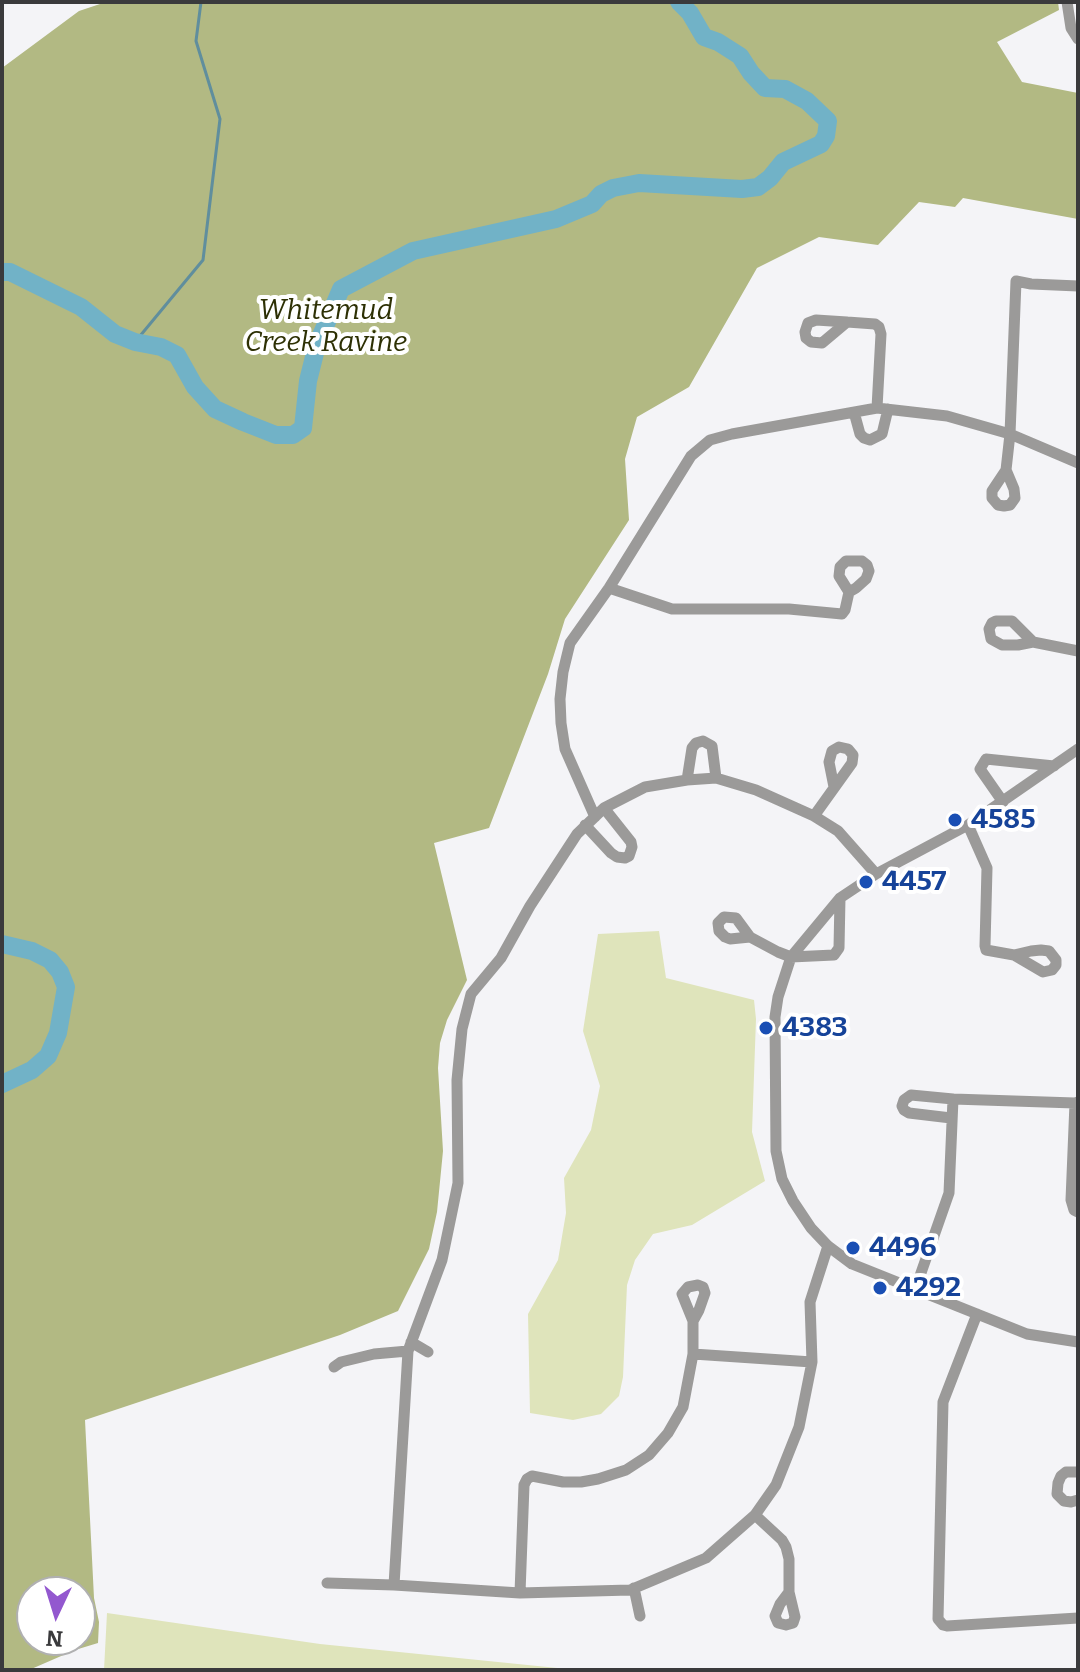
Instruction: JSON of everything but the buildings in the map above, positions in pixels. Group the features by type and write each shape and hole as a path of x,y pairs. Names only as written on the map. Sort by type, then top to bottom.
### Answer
{"street":[{"path":"1067,2 1071,28 1078,39"},
{"path":"1006,470 1016,281 1078,286"},
{"path":"847,322 879,327 882,434 870,440 864,438 854,412"},
{"path":"585,825 611,853 617,857 629,856 631,842 599,812 565,749 560,699 570,643 609,588 691,456 710,440 882,408 947,416 1010,434 1078,463"},
{"path":"609,588 672,609 789,609 842,614 849,592"},
{"path":"1033,642 1078,651"},
{"path":"687,780 692,748 703,741 712,746 716,778"},
{"path":"1078,749 968,825 876,874 840,898 791,957 775,1017 776,1151 782,1179 811,1228 852,1264 1027,1334 1078,1342"},
{"path":"1003,802 980,769 986,759 1054,766"},
{"path":"394,1585 410,1346 442,1260 458,1183 457,1080 462,1029 471,994 501,958 577,834 599,812 645,787 716,778 756,790 814,816 838,831 876,874"},
{"path":"814,816 834,787"},
{"path":"968,825 987,868 986,950 1014,955"},
{"path":"750,937 791,957 829,957 837,952 840,898"},
{"path":"951,1118 909,1113 902,1106 911,1095 1076,1102 1071,1200 1074,1210 1078,1212"},
{"path":"915,1290 949,1193 953,1099"},
{"path":"327,1583 520,1593 630,1590 706,1558 755,1515 776,1485 799,1427 812,1362 810,1302 828,1246"},
{"path":"977,1314 943,1402 938,1619 947,1626 1078,1618"},
{"path":"520,1593 524,1485 527,1479 532,1476 581,1482 598,1479 626,1470 649,1455 668,1433 683,1407 693,1354 693,1321"},
{"path":"334,1367 341,1362 410,1346 428,1352"},
{"path":"693,1354 812,1362"},
{"path":"1078,1472 1061,1476 1057,1494 1064,1501 1078,1500"},
{"path":"755,1515 786,1547 789,1592"},
{"path":"634,1588 640,1616"}],"green space":[{"name":"Whitemud Creek Ravine","path":"106,2 1058,2 1059,10 997,42 1022,82 1078,93 1078,219 963,198 955,207 919,202 878,245 819,237 757,268 689,387 637,417 625,459 629,520 565,619 548,674 489,828 434,843 467,980 447,1020 440,1043 438,1068 443,1151 437,1212 429,1249 398,1311 340,1335 85,1420 93,1576 16,1576 16,1656 61,1656 29,1670 2,1670 2,68 79,11"},
{"path":"659,931 666,978 754,1000 752,1132 765,1181 692,1225 653,1234 635,1260 627,1285 623,1377 619,1396 601,1414 573,1420 530,1413 528,1314 558,1260 566,1213 564,1178 591,1130 600,1086 583,1031 598,934"},
{"name":"Whitemud Creek Ravine","path":"96,1608 99,1622 96,1644"},
{"path":"107,1613 320,1644 577,1670 104,1670"}],"waterway":[{"path":"135,342 203,260 220,119 196,41 201,2"},
{"path":"2,272 10,272 81,307 115,334 161,347 177,355 195,387 215,409 276,435 293,435 303,428 308,381 317,345 341,289 413,251 556,219 592,204 601,194 613,188 639,183 742,189 758,187 783,162 821,144 826,136 828,121 807,101 785,89 765,88 740,56 704,37 690,13 679,2"},
{"path":"2,944 32,951 50,960 60,972 66,987 58,1033 48,1056 32,1070 2,1084"}],"place":[{"name":"4585","path":"955,820"},
{"name":"4457","path":"866,882"},
{"name":"4383","path":"766,1028"},
{"name":"4496","path":"853,1248"},
{"name":"4292","path":"880,1288"}]}
